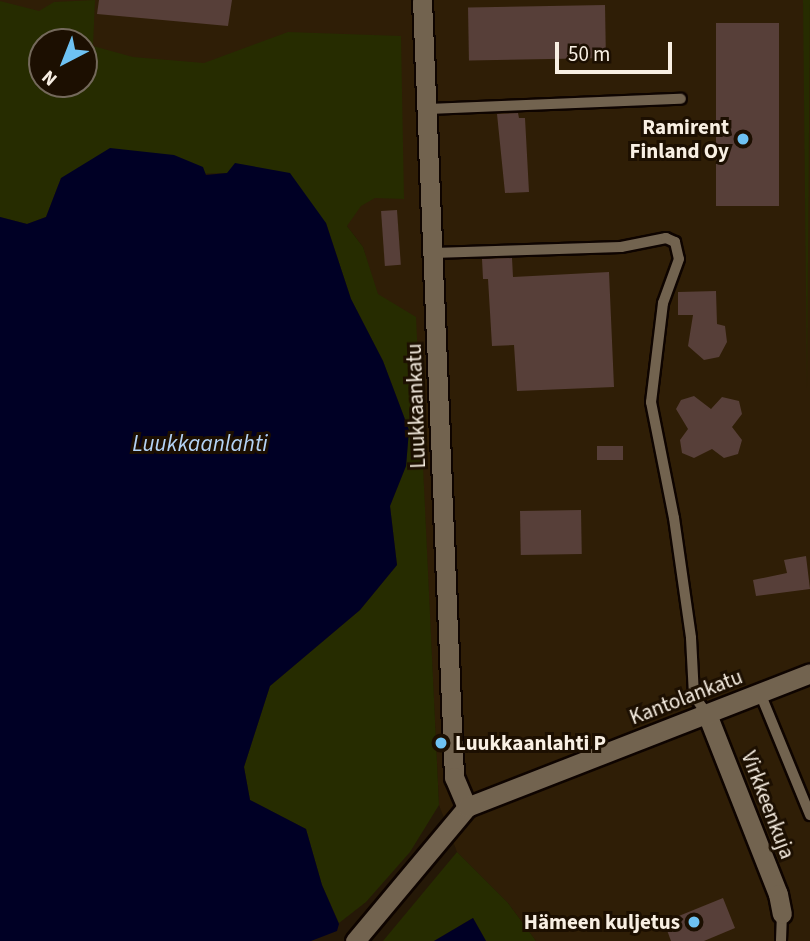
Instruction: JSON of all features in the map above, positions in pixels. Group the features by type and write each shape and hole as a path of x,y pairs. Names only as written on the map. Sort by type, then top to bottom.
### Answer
{"street":[{"name":"Luukkaankatu","path":"422,0 454,777 467,807"},
{"name":"Kantolankatu","path":"355,941 467,807 810,673"},
{"name":"Virkkeenkuja","path":"707,713 778,894 782,914"}],"lane":[{"path":"427,109 681,99"},
{"path":"433,253 621,247 666,238 675,242 679,259 663,303 651,402 674,518 691,638 694,696 707,713"},
{"path":"760,692 810,815"},
{"path":"781,941 782,914"}],"shaded area":[{"path":"0,0 810,0 810,941 536,941 508,903 457,852 439,805 422,454 363,247 298,162 0,190"}],"green space":[{"path":"95,0 94,28 28,28 28,98 98,98 98,47 133,57 204,63 288,32 401,36 404,199 375,198 361,206 347,226 363,247 378,294 416,317 439,805 410,852 366,902 339,923 322,885 306,829 250,800 244,767 270,686 360,610 397,565 390,506 406,466 409,430 383,361 351,299 326,223 227,173 61,178 46,217 27,224 0,217 0,1 39,11 54,2"},
{"path":"803,0 810,0 807,390"},
{"path":"457,852 508,903 536,941 486,941 473,918 434,941 383,941"}],"water":[{"name":"Luukkaanlahti","path":"110,148 174,155 203,167 206,175 227,173 235,163 290,173 326,223 351,299 383,361 409,430 406,466 390,506 397,565 360,610 270,686 244,767 250,800 306,829 322,885 339,924 337,931 311,941 0,941 0,217 27,224 46,217 61,178"},
{"path":"473,918 486,941 434,941"}],"building":[{"path":"99,0 232,0 228,26 97,14"},
{"path":"605,5 606,58 469,60 468,7"},
{"path":"716,23 779,23 779,206 716,206"},
{"path":"518,113 519,118 525,118 529,192 505,193 497,114"},
{"path":"397,210 401,265 385,266 381,211"},
{"path":"512,258 513,277 609,272 614,387 517,391 514,345 492,346 488,279 483,279 482,259"},
{"path":"716,291 717,324 725,326 727,342 719,357 704,360 688,346 693,315 678,315 678,292"},
{"path":"694,396 711,409 722,397 739,401 742,414 732,427 742,440 738,454 724,458 712,449 694,458 682,453 680,440 688,429 676,409 681,400"},
{"path":"597,446 623,446 623,460 597,460"},
{"path":"581,510 582,554 521,555 520,511"},
{"path":"806,556 810,589 756,596 753,580 787,573 784,560"},
{"path":"723,898 735,928 704,941 671,941 664,922"}],"place":[{"name":"Ramirent Finland Oy","path":"743,139"},
{"name":"Luukkaanlahti P","path":"441,743"},
{"name":"Hämeen kuljetus","path":"694,922"}]}
